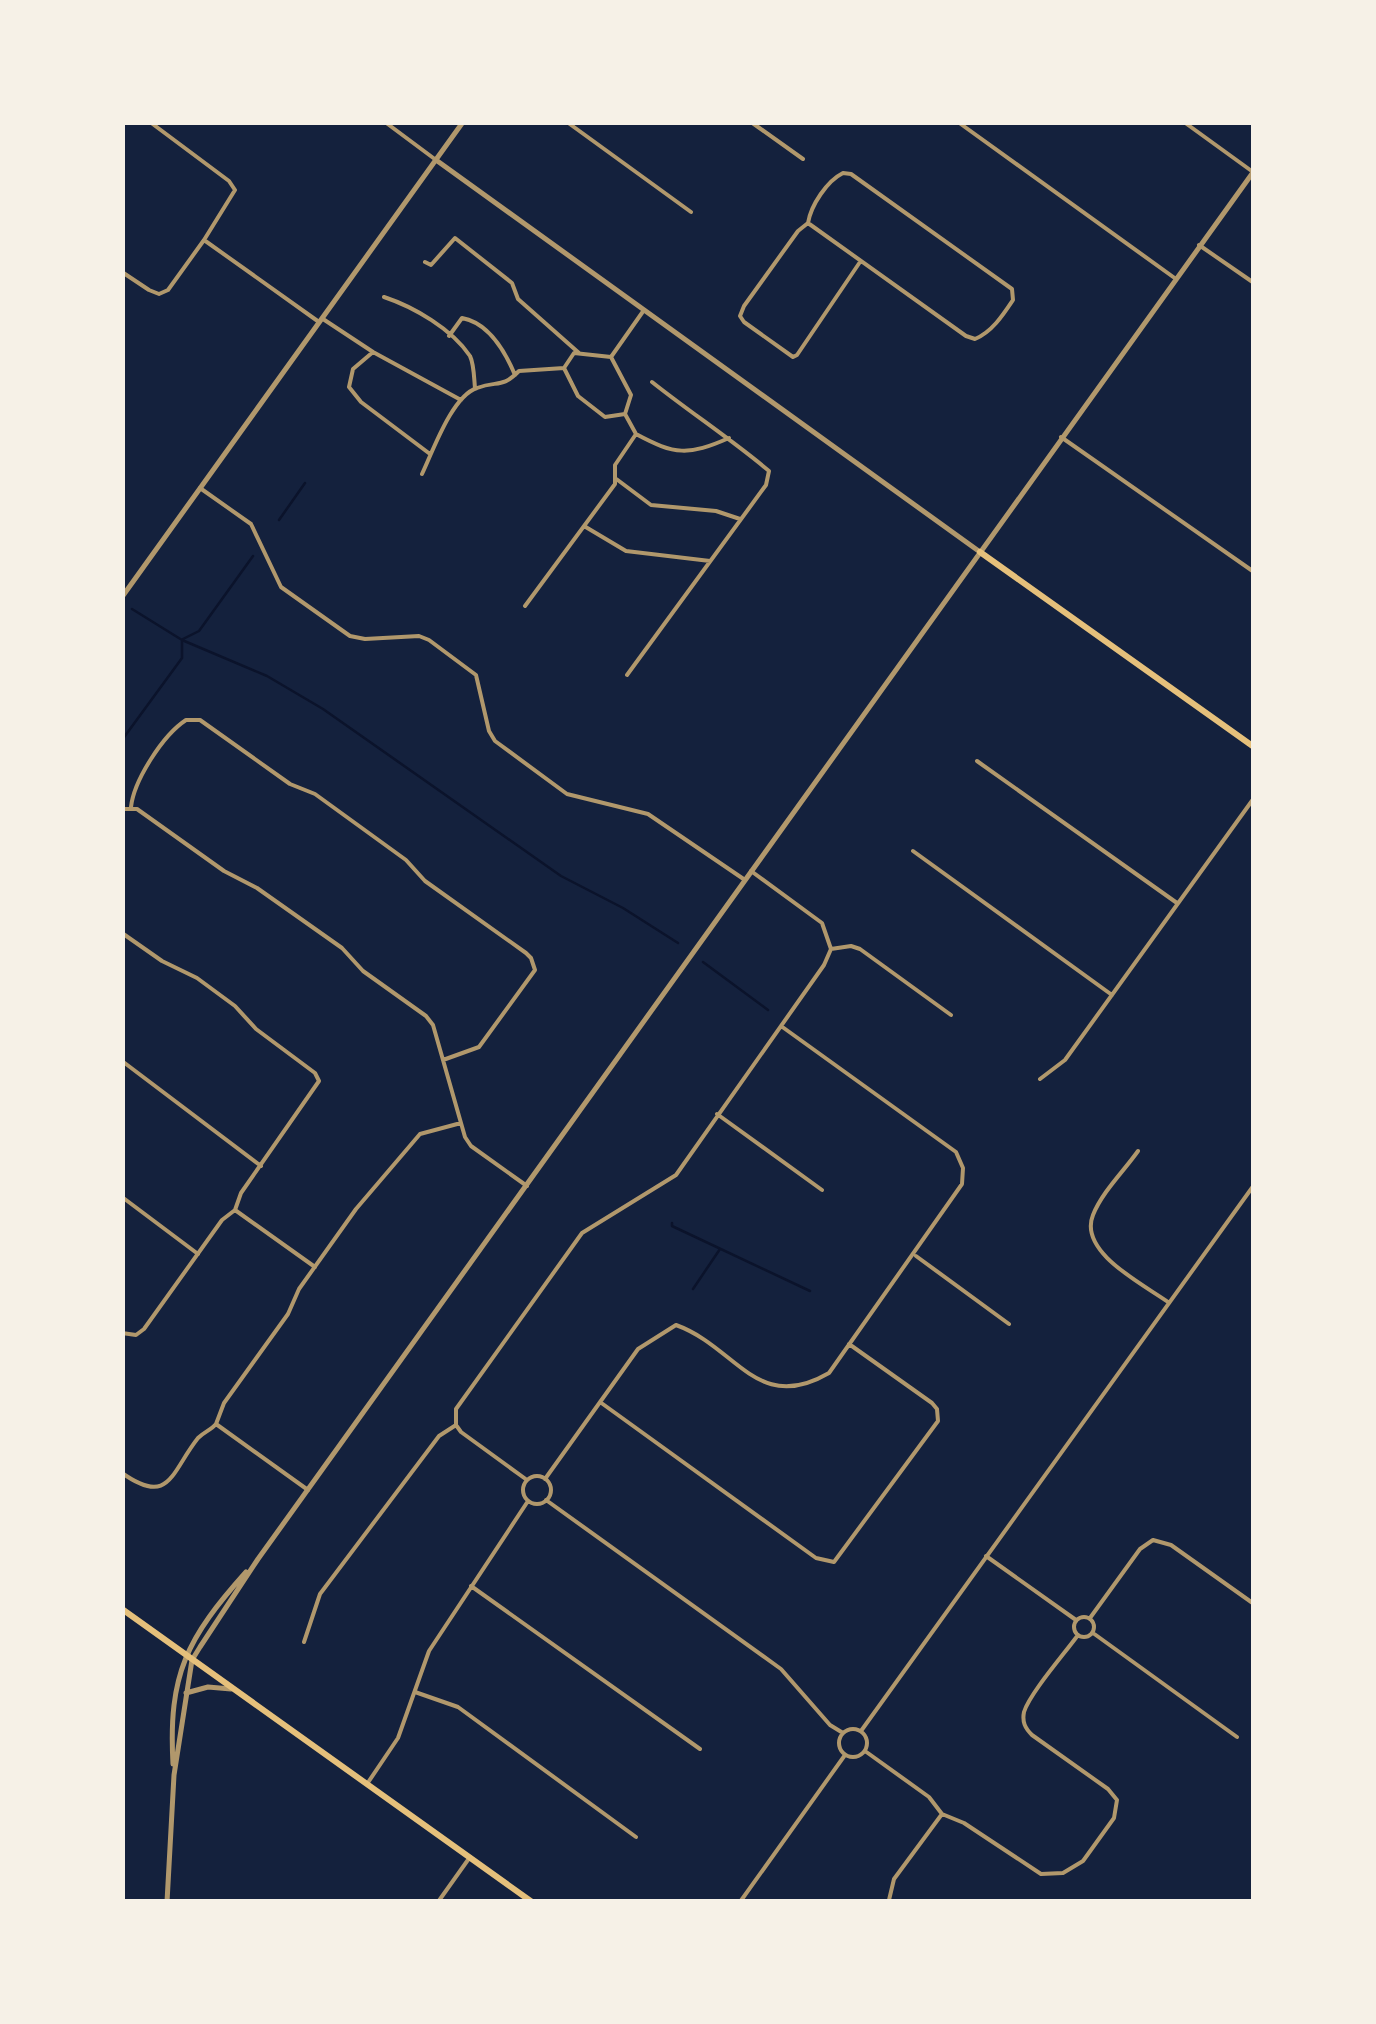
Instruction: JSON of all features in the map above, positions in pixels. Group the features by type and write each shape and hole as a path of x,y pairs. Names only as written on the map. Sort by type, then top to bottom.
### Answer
{"main road":[{"path":"980,552 1254,747"},
{"path":"122,1609 532,1902"}],"street":[{"path":"122,272 159,294 168,290 236,190 230,181 150,122"},
{"path":"385,122 980,552"},
{"path":"122,596 463,122"},
{"path":"567,122 692,212"},
{"path":"751,122 803,159"},
{"path":"958,122 1176,278"},
{"path":"174,1775 171,1737 188,1657 1253,171 1184,122"},
{"path":"808,223 975,339 998,322 1015,294 1012,288 851,174 837,174 810,212 808,223 798,231 740,316 793,357 860,262"},
{"path":"425,262 431,264 454,238 512,282 518,299 579,353"},
{"path":"204,240 320,320 461,400"},
{"path":"1199,245 1254,284"},
{"path":"384,298 410,306 472,358 475,388"},
{"path":"611,358 644,310"},
{"path":"449,336 462,318 476,320 505,351 515,375"},
{"path":"373,352 353,370 349,387 361,402 431,455"},
{"path":"564,368 574,353 611,358"},
{"path":"611,358 631,395 625,414 636,434 664,449 695,453 729,438"},
{"path":"422,474 461,400 475,388 505,385 519,370 564,368"},
{"path":"564,368 578,396 604,417 625,414"},
{"path":"627,675 766,485 769,472 652,382"},
{"path":"525,606 614,484 615,465 636,434"},
{"path":"1061,436 1254,572"},
{"path":"615,478 651,504 716,511 741,519"},
{"path":"200,488 251,524 280,587 350,636 419,636 429,640 476,675 495,741 568,794 648,814 744,880"},
{"path":"584,526 626,551 710,562"},
{"path":"130,807 136,783 174,730 186,720 200,720 290,784 315,794 406,860 424,880 526,953 532,958 534,970 479,1048 443,1060"},
{"path":"976,761 1177,903"},
{"path":"1040,1079 1066,1060 1254,798"},
{"path":"122,809 130,807 224,872 258,888 342,948 363,971 426,1016 433,1025 472,1146 527,1186"},
{"path":"913,851 1112,994"},
{"path":"456,1425 456,1409 582,1233 676,1175 824,965 830,949 822,923 751,872"},
{"path":"122,933 235,1006 256,1029 315,1072 319,1081 241,1194 236,1210 222,1220 144,1330 136,1335 122,1333"},
{"path":"830,949 860,949 951,1015"},
{"path":"546,1479 638,1348 676,1325 690,1330 776,1388 804,1387 828,1373 962,1184 964,1168 956,1152 780,1026"},
{"path":"122,1061 261,1166"},
{"path":"717,1114 822,1190"},
{"path":"122,1473 144,1488 158,1487 172,1478 202,1434 216,1424 224,1402 288,1314 299,1289 356,1208 384,1180 412,1142 430,1130 462,1123"},
{"path":"1138,1151 1097,1207 1090,1233 1097,1250 1168,1302"},
{"path":"861,1732 1254,1185"},
{"path":"122,1196 198,1254"},
{"path":"236,1210 315,1267"},
{"path":"915,1255 1009,1324"},
{"path":"600,1402 816,1558 834,1562 938,1422 932,1403 849,1344"},
{"path":"216,1424 308,1490"},
{"path":"456,1425 527,1480"},
{"path":"304,1642 320,1594 439,1436 456,1425"},
{"path":"534,1476 546,1479 550,1487 546,1500 537,1504 528,1501 523,1493 527,1480 534,1476"},
{"path":"546,1500 781,1669 842,1734"},
{"path":"366,1784 398,1738 429,1651 528,1501"},
{"path":"1090,1618 1140,1548 1153,1540 1171,1545 1254,1604"},
{"path":"986,1556 1076,1620"},
{"path":"471,1586 700,1749"},
{"path":"1090,1618 1093,1633 1086,1637 1078,1635 1073,1626 1076,1620 1090,1618"},
{"path":"1093,1633 1237,1737"},
{"path":"865,1752 929,1797 942,1814 964,1823 1040,1874 1070,1870 1091,1852 1118,1812 1117,1800 1024,1724 1028,1704 1078,1635"},
{"path":"167,1902 174,1775 188,1657"},
{"path":"186,1693 208,1688 231,1689"},
{"path":"414,1692 458,1707 636,1837"},
{"path":"850,1729 861,1732 866,1738 865,1752 858,1757 845,1754 839,1744 842,1734 850,1729"},
{"path":"740,1902 845,1754"},
{"path":"889,1901 894,1879 942,1814"},
{"path":"438,1902 470,1857"}],"waterway":[{"path":"279,520 305,483"},
{"path":"183,639 199,631 253,556"},
{"path":"122,740 182,658 182,640 132,609"},
{"path":"182,640 267,676 323,709 561,876 623,908 678,943"},
{"path":"703,962 768,1010"},
{"path":"672,1223 810,1291"},
{"path":"693,1289 720,1249"}]}
